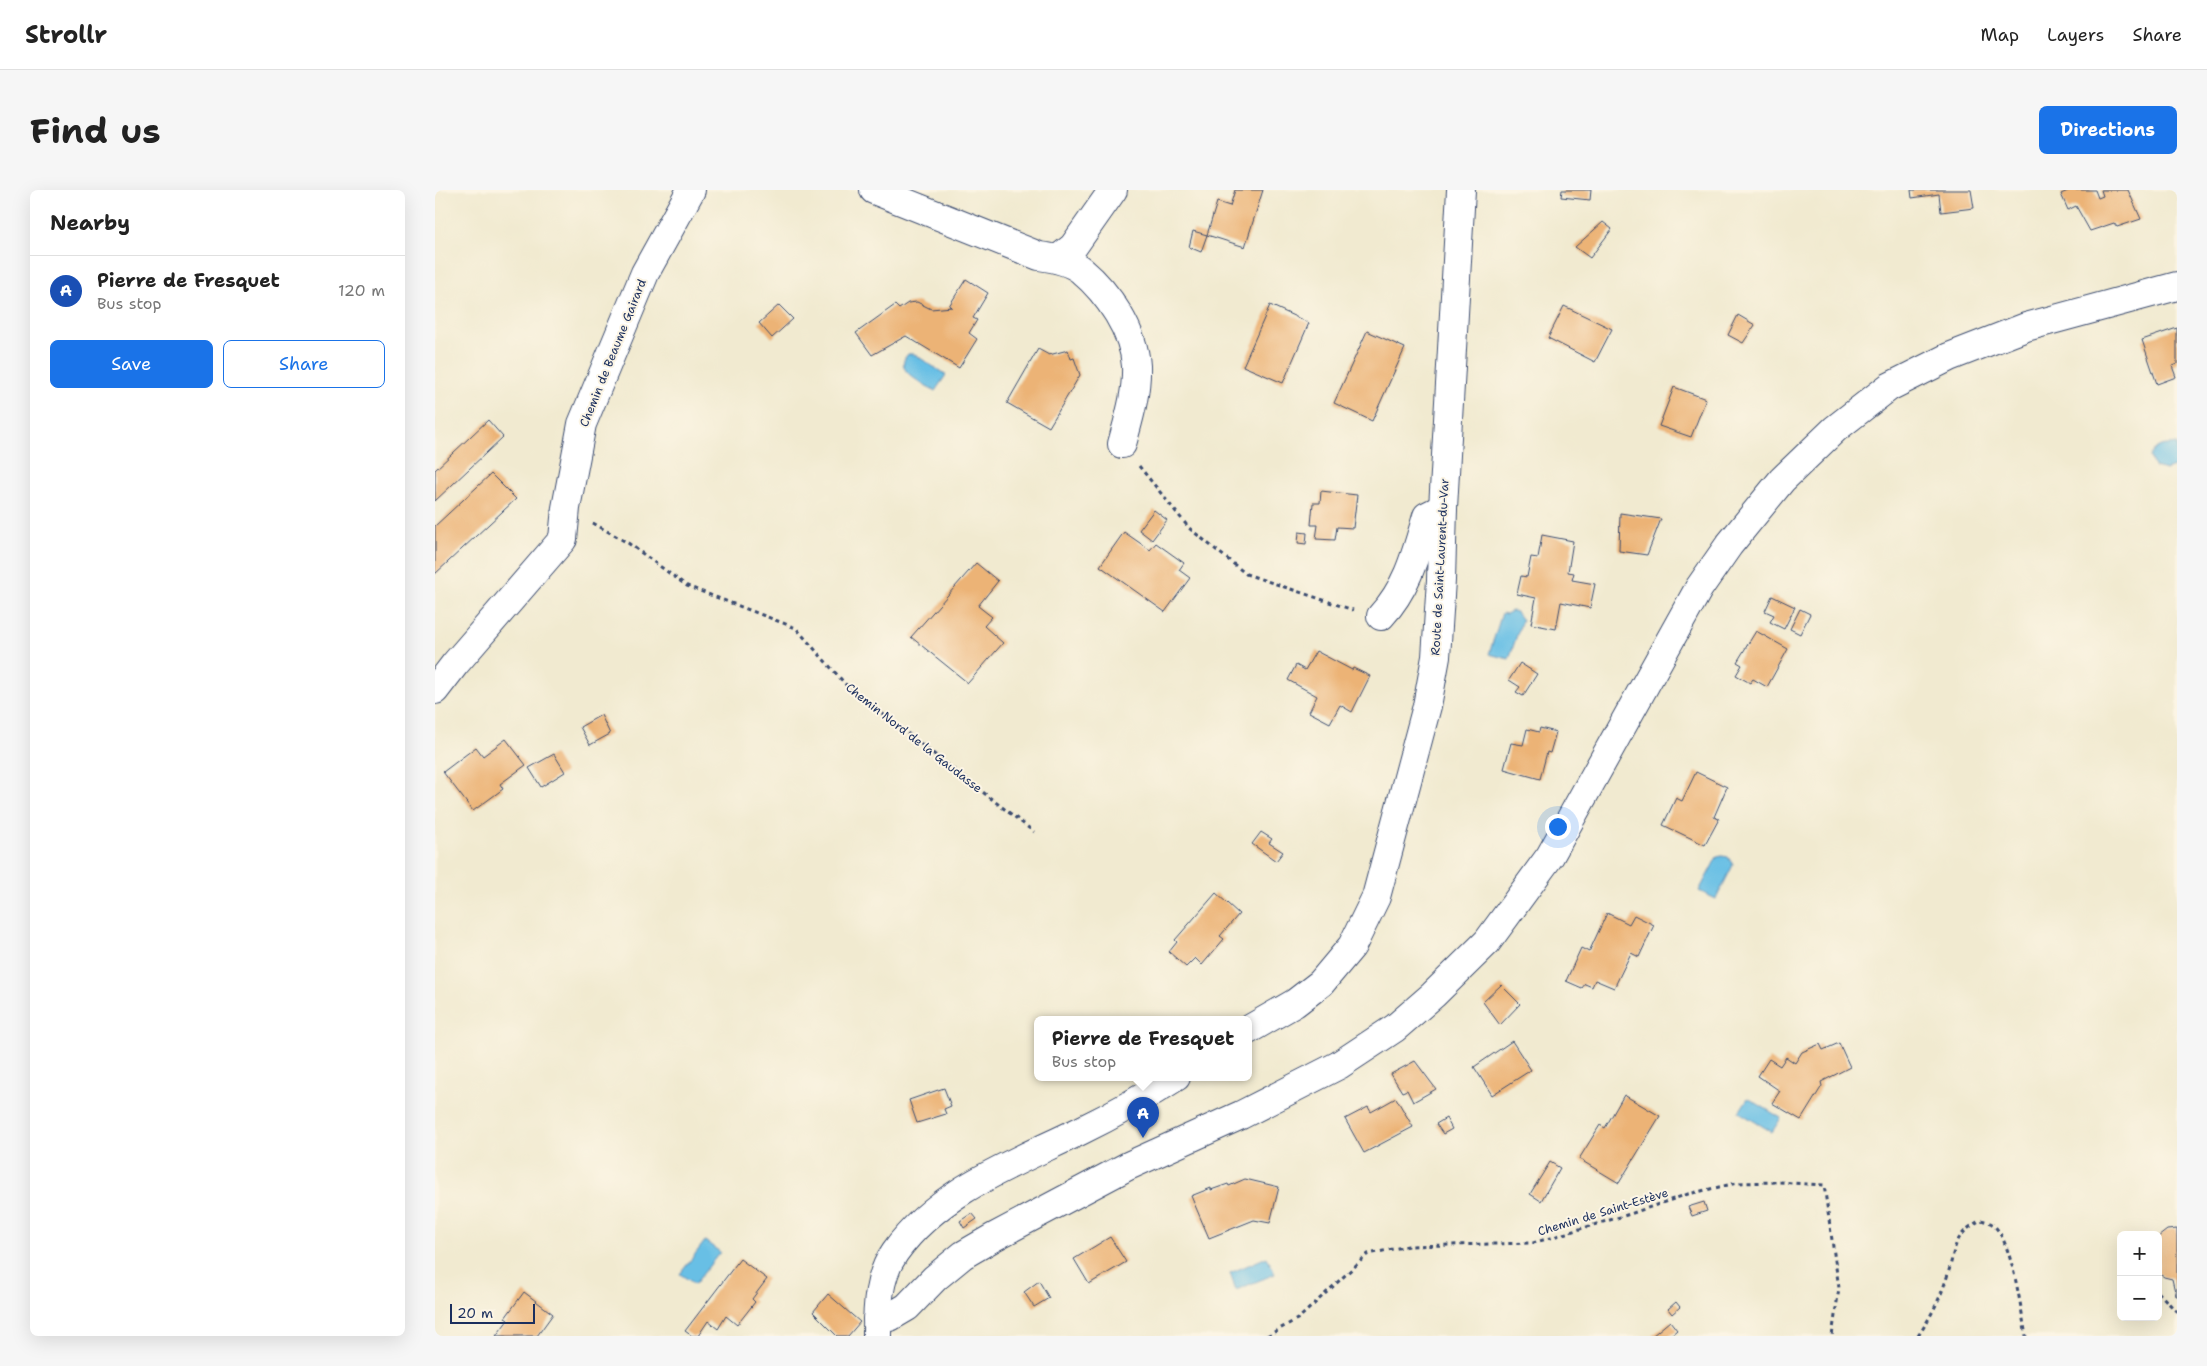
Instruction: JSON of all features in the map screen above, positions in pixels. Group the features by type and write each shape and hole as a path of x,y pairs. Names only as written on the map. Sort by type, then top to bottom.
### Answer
{"street":[{"name":"Chemin de Beaume Gairard","path":"435,690 455,664 563,539 566,508 582,424 645,273 691,190"},
{"path":"874,190 1039,256 1058,259 1081,270 1103,292 1118,313 1129,338 1136,363 1135,391 1121,444"},
{"path":"1058,259 1073,247 1113,190"},
{"name":"Route de Saint-Laurent-du-Var","path":"1252,1028 1295,1002 1321,983 1352,946 1376,897 1427,706 1436,657 1461,190"},
{"path":"877,1328 907,1307 935,1278 963,1255 1128,1166 1241,1115 1339,1065 1395,1028 1433,995 1487,942 1550,856 1699,588 1729,545 1781,480 1843,423 1889,387 1949,357 2026,326 2177,286"},
{"path":"1381,616 1390,607 1411,571 1427,516 1443,508"},
{"path":"877,1328 878,1301 882,1281 894,1252 934,1211 951,1198 1008,1164 1111,1115 1169,1081"}],"path":[{"path":"1121,444 1189,528 1245,574 1365,614 1381,616"},
{"name":"Chemin Nord de la Gaudasse","path":"566,508 628,543 687,586 796,628 848,687 1034,832"},
{"name":"Chemin de Saint-Estève","path":"1267,1336 1299,1318 1368,1254 1408,1246 1533,1243 1630,1214 1688,1194 1737,1183 1778,1182 1824,1185 1839,1288 1832,1336"},
{"path":"1918,1336 1925,1327 1946,1281 1953,1248 1967,1227 1981,1220 1992,1224 2002,1237 2012,1265 2026,1336"},
{"path":"2162,1296 2177,1312"}],"water":[{"path":"908,354 914,354 946,375 935,391 906,371 904,360"},
{"path":"2177,444 2177,466 2166,470 2154,467 2150,457 2155,449 2161,446"},
{"path":"1512,611 1516,612 1522,620 1509,659 1489,654 1502,613 1506,614"},
{"path":"1717,857 1728,857 1733,865 1716,899 1699,891"},
{"path":"1748,1098 1781,1118 1772,1132 1739,1112"},
{"path":"705,1241 720,1252 695,1284 680,1274"},
{"path":"1267,1257 1275,1274 1236,1290 1230,1273"}],"building":[{"path":"1235,190 1263,190 1245,247 1207,235 1217,202 1230,206"},
{"path":"1562,190 1591,190 1590,200 1561,197"},
{"path":"1911,190 1971,190 1974,208 1941,212 1939,194 1912,198"},
{"path":"2070,190 2095,190 2098,198 2103,196 2101,190 2128,190 2141,219 2117,227 2114,223 2090,231 2076,206 2068,210 2061,194"},
{"path":"1603,222 1612,229 1590,258 1575,247"},
{"path":"1193,231 1207,235 1201,252 1189,247"},
{"path":"966,279 988,293 973,318 977,320 969,333 977,339 959,368 906,336 872,355 856,333 895,305 899,309 908,303 917,302 931,309 952,307 949,306"},
{"path":"779,305 793,319 772,338 759,323"},
{"path":"1270,305 1309,323 1283,383 1243,366"},
{"path":"1564,306 1612,329 1595,362 1548,338"},
{"path":"1738,315 1755,325 1743,343 1728,335"},
{"path":"2177,328 2177,364 2172,366 2176,377 2157,384 2142,340"},
{"path":"1367,331 1405,348 1372,421 1334,403"},
{"path":"1038,349 1049,355 1068,350 1071,359 1074,358 1080,375 1049,427 1007,403"},
{"path":"1674,387 1706,399 1691,437 1659,426"},
{"path":"488,420 503,437 435,501 435,470"},
{"path":"491,474 516,499 435,574 435,526"},
{"path":"1321,491 1357,495 1353,528 1337,527 1335,540 1316,539 1318,525 1311,525 1313,503 1320,503"},
{"path":"1154,510 1167,520 1152,540 1139,530"},
{"path":"1620,513 1661,519 1647,555 1619,551"},
{"path":"1124,532 1150,550 1156,543 1184,563 1179,570 1190,578 1165,612 1100,566"},
{"path":"1299,532 1307,533 1306,544 1298,543"},
{"path":"1542,535 1573,541 1568,572 1574,573 1572,580 1595,584 1590,608 1561,602 1556,629 1531,624 1536,598 1517,594 1521,576 1527,577 1531,557 1538,558"},
{"path":"976,563 998,581 978,606 992,617 984,626 1003,643 968,683 911,637"},
{"path":"1772,596 1795,607 1784,629 1770,622 1774,615 1765,611"},
{"path":"1800,609 1810,614 1800,634 1790,629"},
{"path":"1756,631 1788,649 1767,687 1753,679 1750,683 1736,675 1742,665 1737,662"},
{"path":"1316,651 1352,670 1353,668 1370,676 1352,712 1340,705 1330,723 1309,712 1317,696 1288,680 1296,665 1305,670"},
{"path":"1520,663 1537,674 1523,696 1516,692 1520,687 1509,680"},
{"path":"601,715 610,734 590,745 580,727"},
{"path":"1540,728 1556,732 1550,753 1547,752 1540,779 1504,769 1511,743 1523,745 1527,729 1539,732"},
{"path":"506,739 526,765 500,784 503,789 473,811 443,772 476,747 483,756"},
{"path":"554,754 565,772 541,787 529,768"},
{"path":"1696,772 1727,787 1714,817 1719,819 1705,845 1663,825 1676,798 1682,801"},
{"path":"1261,832 1272,839 1269,843 1283,852 1276,861 1252,844"},
{"path":"1216,893 1239,914 1220,936 1224,939 1202,965 1195,958 1186,967 1169,952 1177,942 1175,940"},
{"path":"1607,913 1629,924 1634,915 1654,925 1639,957 1631,953 1614,988 1595,980 1592,987 1585,984 1582,988 1566,981 1581,948 1589,952"},
{"path":"1501,985 1520,1004 1500,1025 1483,1002"},
{"path":"1512,1041 1531,1070 1492,1095 1474,1067"},
{"path":"1839,1043 1850,1067 1821,1082 1822,1086 1801,1120 1772,1103 1780,1091 1758,1076 1769,1059 1780,1066 1786,1057 1795,1063 1802,1052 1820,1044 1823,1050"},
{"path":"1415,1061 1436,1089 1413,1102 1407,1090 1402,1092 1391,1074"},
{"path":"944,1088 951,1106 944,1109 946,1114 917,1123 909,1100"},
{"path":"1624,1095 1660,1116 1619,1183 1579,1159 1600,1125 1605,1128"},
{"path":"1396,1098 1413,1127 1364,1153 1345,1119 1368,1107 1371,1112"},
{"path":"1446,1118 1452,1129 1443,1134 1436,1124"},
{"path":"1550,1162 1560,1168 1541,1201 1530,1194"},
{"path":"1245,1179 1279,1187 1270,1223 1254,1220 1209,1238 1191,1196 1211,1188 1211,1190 1228,1184 1229,1186"},
{"path":"1704,1202 1707,1211 1692,1216 1688,1207"},
{"path":"972,1213 977,1219 964,1228 960,1221"},
{"path":"2177,1229 2177,1296 2172,1279 2162,1276 2162,1234 2167,1230"},
{"path":"1110,1237 1126,1262 1089,1284 1074,1259"},
{"path":"740,1259 767,1279 752,1299 755,1302 737,1325 726,1316 718,1329 708,1321 698,1336 692,1336 685,1331"},
{"path":"1039,1281 1049,1298 1034,1307 1024,1292"},
{"path":"524,1292 553,1314 537,1336 496,1336 508,1320 505,1318"},
{"path":"828,1294 860,1322 848,1336 837,1336 813,1312"},
{"path":"1676,1302 1680,1307 1672,1314 1668,1309"},
{"path":"1670,1321 1677,1330 1670,1336 1652,1336"}],"place":[{"name":"Pierre de Fresquet","path":"1143,1138"}]}
